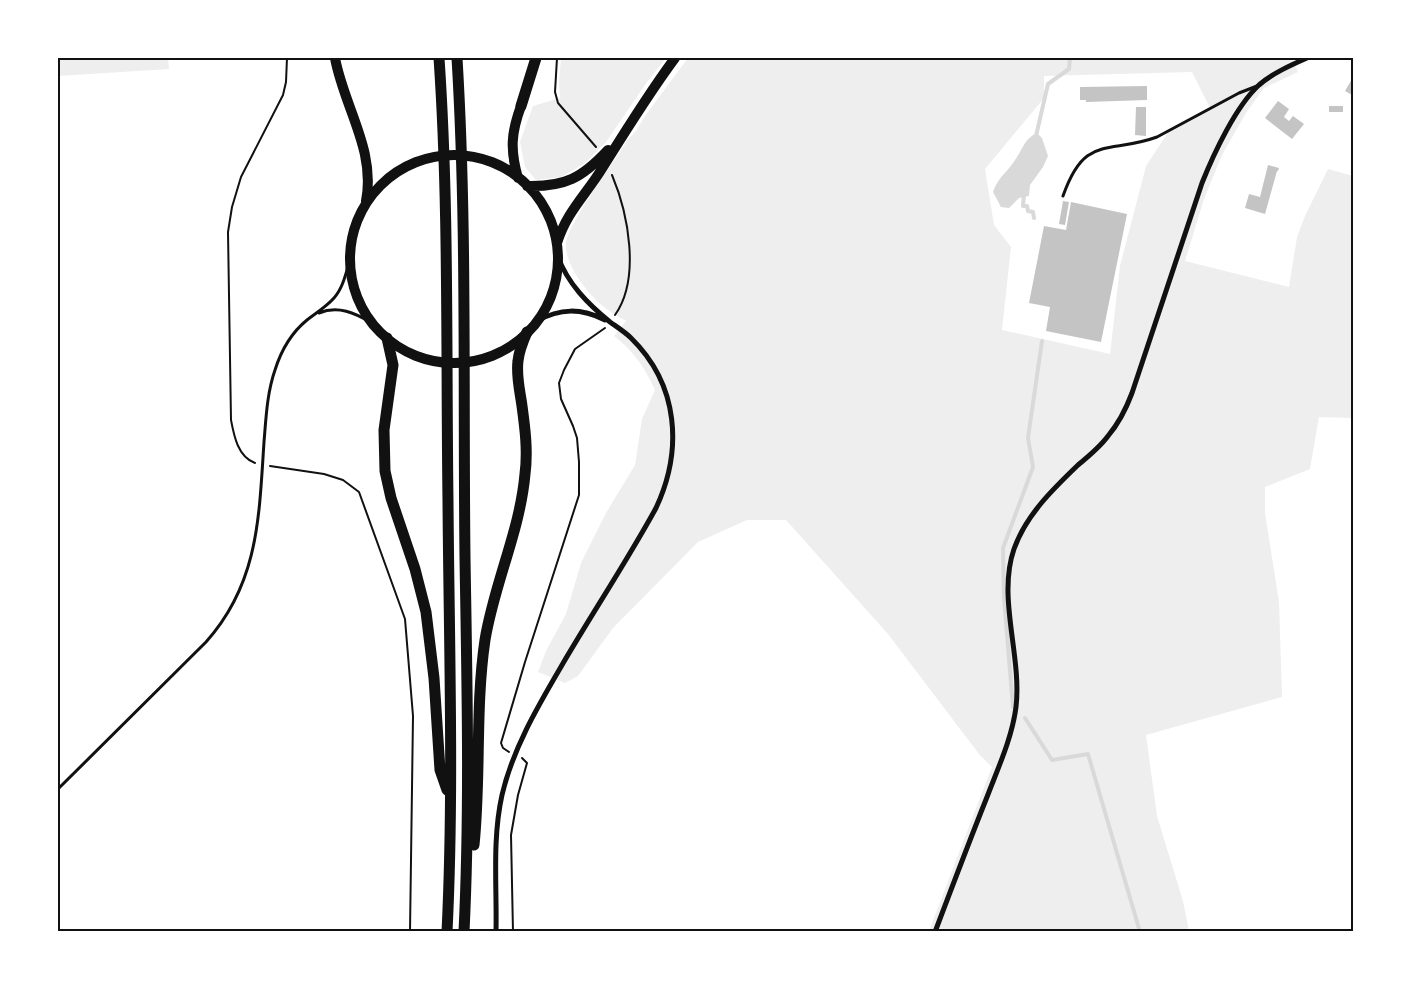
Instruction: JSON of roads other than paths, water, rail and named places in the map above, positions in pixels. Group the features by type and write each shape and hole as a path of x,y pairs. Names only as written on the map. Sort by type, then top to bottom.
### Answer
{"highway":[{"path":"439,58 444,208 447,415 450,797 447,932"},
{"path":"456,58 459,98 464,316 468,797 465,926"},
{"path":"521,106 536,58"},
{"path":"465,926 475,834 480,695 484,649 490,617 519,511 526,473 526,438 517,368 520,351 527,332"},
{"path":"387,338 392,354 392,370 384,430 386,471 391,498 415,568 426,612 434,678 440,770 450,797"}],"main road":[{"path":"336,58 343,89 367,159 368,182 365,206"},
{"path":"557,244 565,220 605,158 675,58"},
{"path":"518,178 513,158 512,141 513,127 521,106"},
{"path":"462,156 482,159 501,167 518,178 539,199 548,215 557,244 558,257 554,288 547,305 537,321 517,341 500,351 462,362 441,362 422,357 403,349 387,338 372,323 362,307 355,290 350,260 353,235 365,206 377,190 392,176 415,163 435,157 462,156"},
{"path":"527,186 554,185 568,182 605,158"}],"street":[{"path":"935,932 1002,758 1013,722 1016,707 1016,683 1009,572 1014,548 1024,528 1041,503 1104,442 1122,416 1132,393 1176,264 1183,237 1209,166 1241,108 1260,84 1307,58"},
{"path":"496,932 496,826 504,788 514,755 549,686 648,521 662,493 673,452 670,409 662,385 649,361 638,345 627,334 610,322 572,284 564,273 558,257"},
{"path":"537,321 557,312 570,310 585,312 610,322"}],"lane":[{"path":"1063,196 1070,177 1090,153 1102,148 1143,142 1158,137 1239,93 1260,84"},
{"path":"58,789 206,642 224,619 237,595 252,556 260,514 268,402 276,366 285,345 296,330 329,304 338,292 350,260"},
{"path":"316,314 324,311 343,310 356,314 372,323"}],"waterway":[{"path":"1036,136 1048,84 1069,69 1070,58"},
{"path":"1024,194 1023,206 1027,206 1028,211 1033,212 1034,218"},
{"path":"1013,707 1004,598 1003,548 1033,467 1028,438 1042,341"},
{"path":"1025,718 1052,760 1088,754 1140,932"}]}
